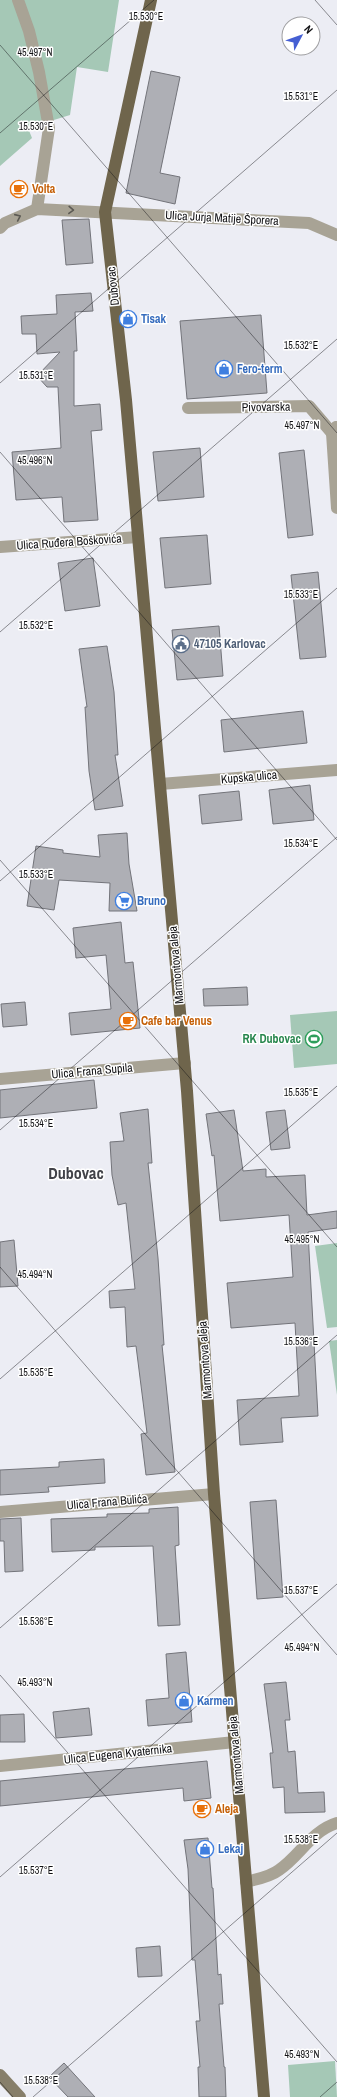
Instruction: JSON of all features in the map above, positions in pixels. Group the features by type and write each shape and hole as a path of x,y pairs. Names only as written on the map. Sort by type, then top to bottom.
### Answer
{"main road":[{"name":"Dubovac","path":"146,623 105,212 150,0"},
{"name":"Marmontova aleja","path":"146,623 185,1063 214,1494 264,2097"},
{"path":"0,2076 20,2097"}],"street":[{"path":"0,228 5,223 37,209 49,128 39,72 29,30 18,0"},
{"name":"Ulica Jurja Matije Šporera","path":"37,209 309,223 337,235"},
{"name":"Pivovarska","path":"188,408 309,406 335,430"},
{"path":"335,430 337,508"},
{"name":"Ulica Ruđera Boškovića","path":"0,547 138,537"},
{"name":"Kupska ulica","path":"160,784 337,770"},
{"name":"Ulica Frana Supila","path":"0,1079 185,1063"},
{"name":"Ulica Frana Bulića","path":"0,1512 214,1494"},
{"name":"Ulica Eugena Kvaternika","path":"0,1766 235,1742"},
{"path":"246,1882 260,1879 278,1871 313,1836 329,1825 337,1822"}],"green space":[{"path":"0,0 119,0 108,72 77,67 70,115 28,128 32,138 0,166"},
{"name":"RK Dubovac","path":"337,1011 337,1064 294,1068 290,1015"},
{"path":"337,1243 337,1327 327,1328 315,1246"},
{"path":"337,1340 337,1395 329,1341"},
{"path":"335,2061 337,2097 290,2097 288,2065"}],"building":[{"path":"151,71 180,77 160,173 180,177 175,204 126,193"},
{"path":"89,219 93,263 66,265 62,220"},
{"path":"91,293 93,311 75,312 77,351 74,351 74,406 100,404 102,430 91,431 98,520 64,522 62,497 16,500 12,452 61,448 58,387 47,387 37,376 60,352 37,354 36,334 22,334 21,316 57,314 56,295"},
{"path":"261,315 267,393 187,399 180,321"},
{"path":"200,448 204,497 158,501 153,452"},
{"path":"304,450 313,535 288,538 279,453"},
{"path":"207,535 211,584 165,588 160,538"},
{"path":"93,558 100,606 65,611 58,563"},
{"path":"318,572 326,657 300,659 291,575"},
{"path":"219,626 223,676 177,680 172,630"},
{"path":"107,646 114,692 118,755 115,755 123,806 95,810 89,771 85,707 87,707 79,649"},
{"path":"303,711 307,743 224,752 221,720"},
{"path":"310,785 314,820 273,824 269,790"},
{"path":"239,791 242,820 202,824 199,795"},
{"path":"127,833 129,864 137,911 109,911 110,883 59,880 54,910 27,906 36,846 63,850 63,853 100,857 98,835"},
{"path":"121,922 125,963 133,962 140,1028 71,1035 69,1013 111,1009 106,955 76,958 73,928"},
{"path":"247,987 248,1005 204,1006 203,989"},
{"path":"25,1002 27,1025 3,1027 1,1004"},
{"path":"94,1080 97,1108 0,1118 0,1090"},
{"path":"148,1109 152,1163 148,1163 158,1258 164,1345 162,1345 175,1472 146,1475 141,1434 147,1433 136,1346 127,1347 125,1307 110,1308 109,1291 135,1289 126,1203 118,1205 112,1175 110,1142 124,1141 120,1113"},
{"path":"234,1110 243,1171 266,1169 266,1177 305,1175 307,1215 337,1211 337,1228 308,1232 318,1416 281,1418 283,1442 240,1445 237,1400 299,1396 295,1323 231,1328 227,1283 293,1277 289,1215 220,1221 214,1155 212,1156 206,1114"},
{"path":"285,1110 290,1148 271,1150 266,1112"},
{"path":"14,1240 18,1286 0,1287 0,1242"},
{"path":"104,1459 105,1483 48,1487 49,1492 0,1495 0,1470 59,1467 59,1462"},
{"path":"276,1500 283,1597 257,1599 250,1502"},
{"path":"178,1507 179,1545 175,1546 180,1625 158,1626 153,1546 95,1547 95,1550 52,1552 51,1519 107,1517 107,1514 149,1513 149,1509"},
{"path":"21,1518 23,1571 5,1572 4,1541 0,1541 0,1519"},
{"path":"186,1652 192,1722 148,1726 146,1700 169,1698 166,1654"},
{"path":"286,1682 290,1720 285,1720 288,1752 295,1751 298,1793 324,1792 325,1812 285,1813 284,1787 273,1788 270,1753 273,1753 264,1684"},
{"path":"89,1708 92,1735 56,1738 53,1712"},
{"path":"24,1714 25,1742 0,1742 0,1715"},
{"path":"207,1761 211,1798 184,1801 183,1788 0,1806 0,1781"},
{"path":"208,1838 213,1888 218,1975 221,1974 223,2004 219,2004 225,2067 226,2097 199,2097 198,2067 200,2067 196,2021 200,2021 195,1960 192,1960 188,1869 184,1840"},
{"path":"160,1946 162,1976 138,1977 136,1948"},
{"path":"64,2063 95,2097 68,2097 49,2077"}],"place":[{"name":"Volta","path":"19,189"},
{"name":"Tisak","path":"128,319"},
{"name":"Fero-term","path":"224,369"},
{"name":"47105 Karlovac","path":"181,644"},
{"name":"Bruno","path":"124,901"},
{"name":"Cafe bar Venus","path":"128,1021"},
{"name":"RK Dubovac","path":"314,1039"},
{"name":"Karmen","path":"184,1701"},
{"name":"Aleja","path":"202,1809"},
{"name":"Lekaj","path":"205,1849"}],"district":[{"name":"Dubovac","path":"76,1173"}]}
